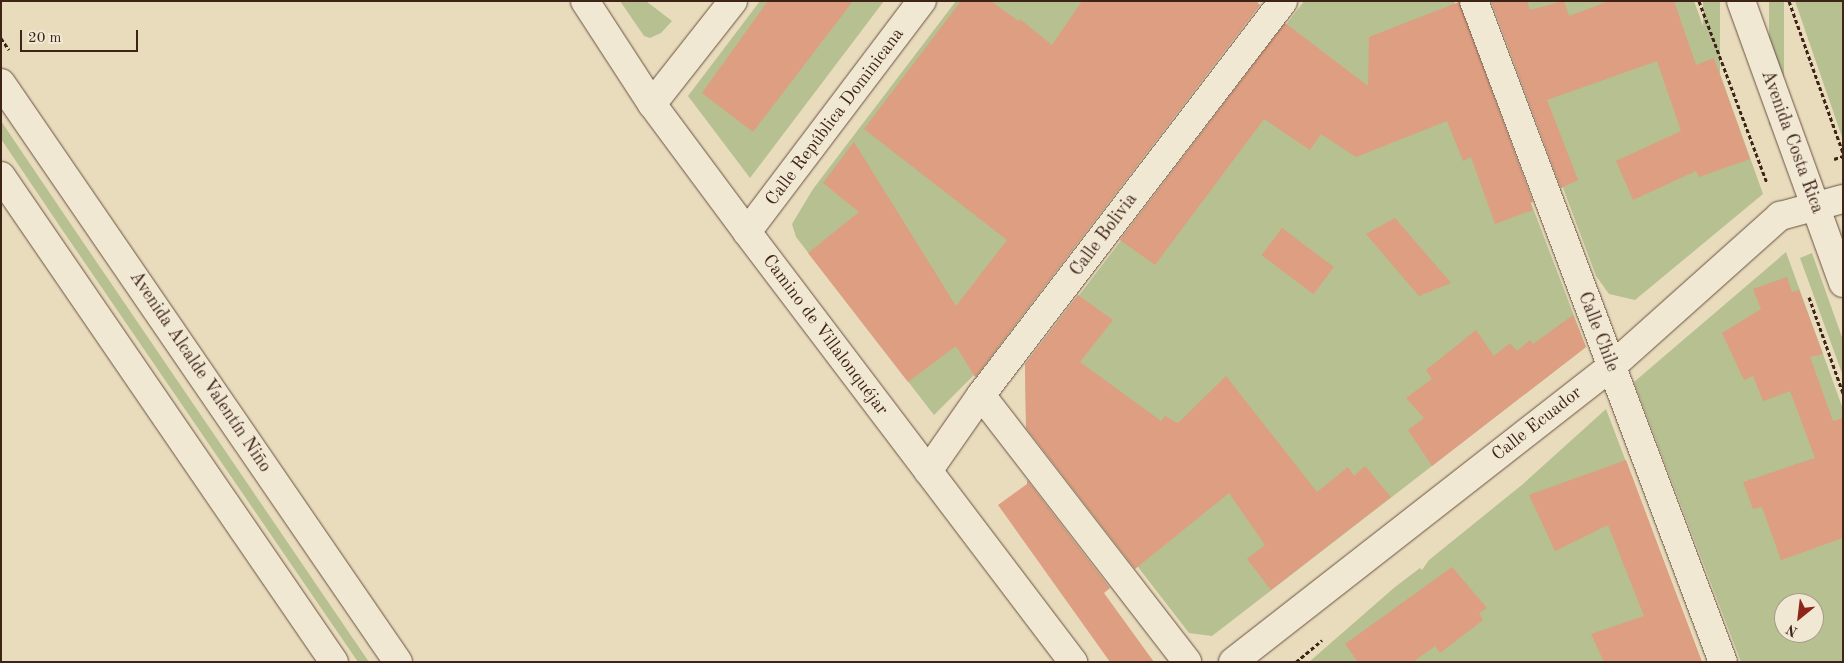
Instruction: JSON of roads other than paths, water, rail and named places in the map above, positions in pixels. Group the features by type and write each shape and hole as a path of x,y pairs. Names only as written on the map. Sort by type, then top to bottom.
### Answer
{"street":[{"name":"Camino de Villalonquéjar","path":"585,1 652,104 1073,662"},
{"path":"652,104 733,1"},
{"name":"Calle República Dominicana","path":"747,232 922,1"},
{"name":"Calle Bolivia","path":"928,471 981,395 1282,1"},
{"name":"Calle Chile","path":"1474,1 1723,662"},
{"name":"Avenida Costa Rica","path":"1741,1 1843,284"},
{"name":"Avenida Alcalde Valentín Niño","path":"1,83 398,662"},
{"path":"1,176 334,662"},
{"name":"Calle Ecuador","path":"1234,662 1611,367 1780,216 1816,208 1843,199"},
{"path":"981,395 1188,662"}]}
